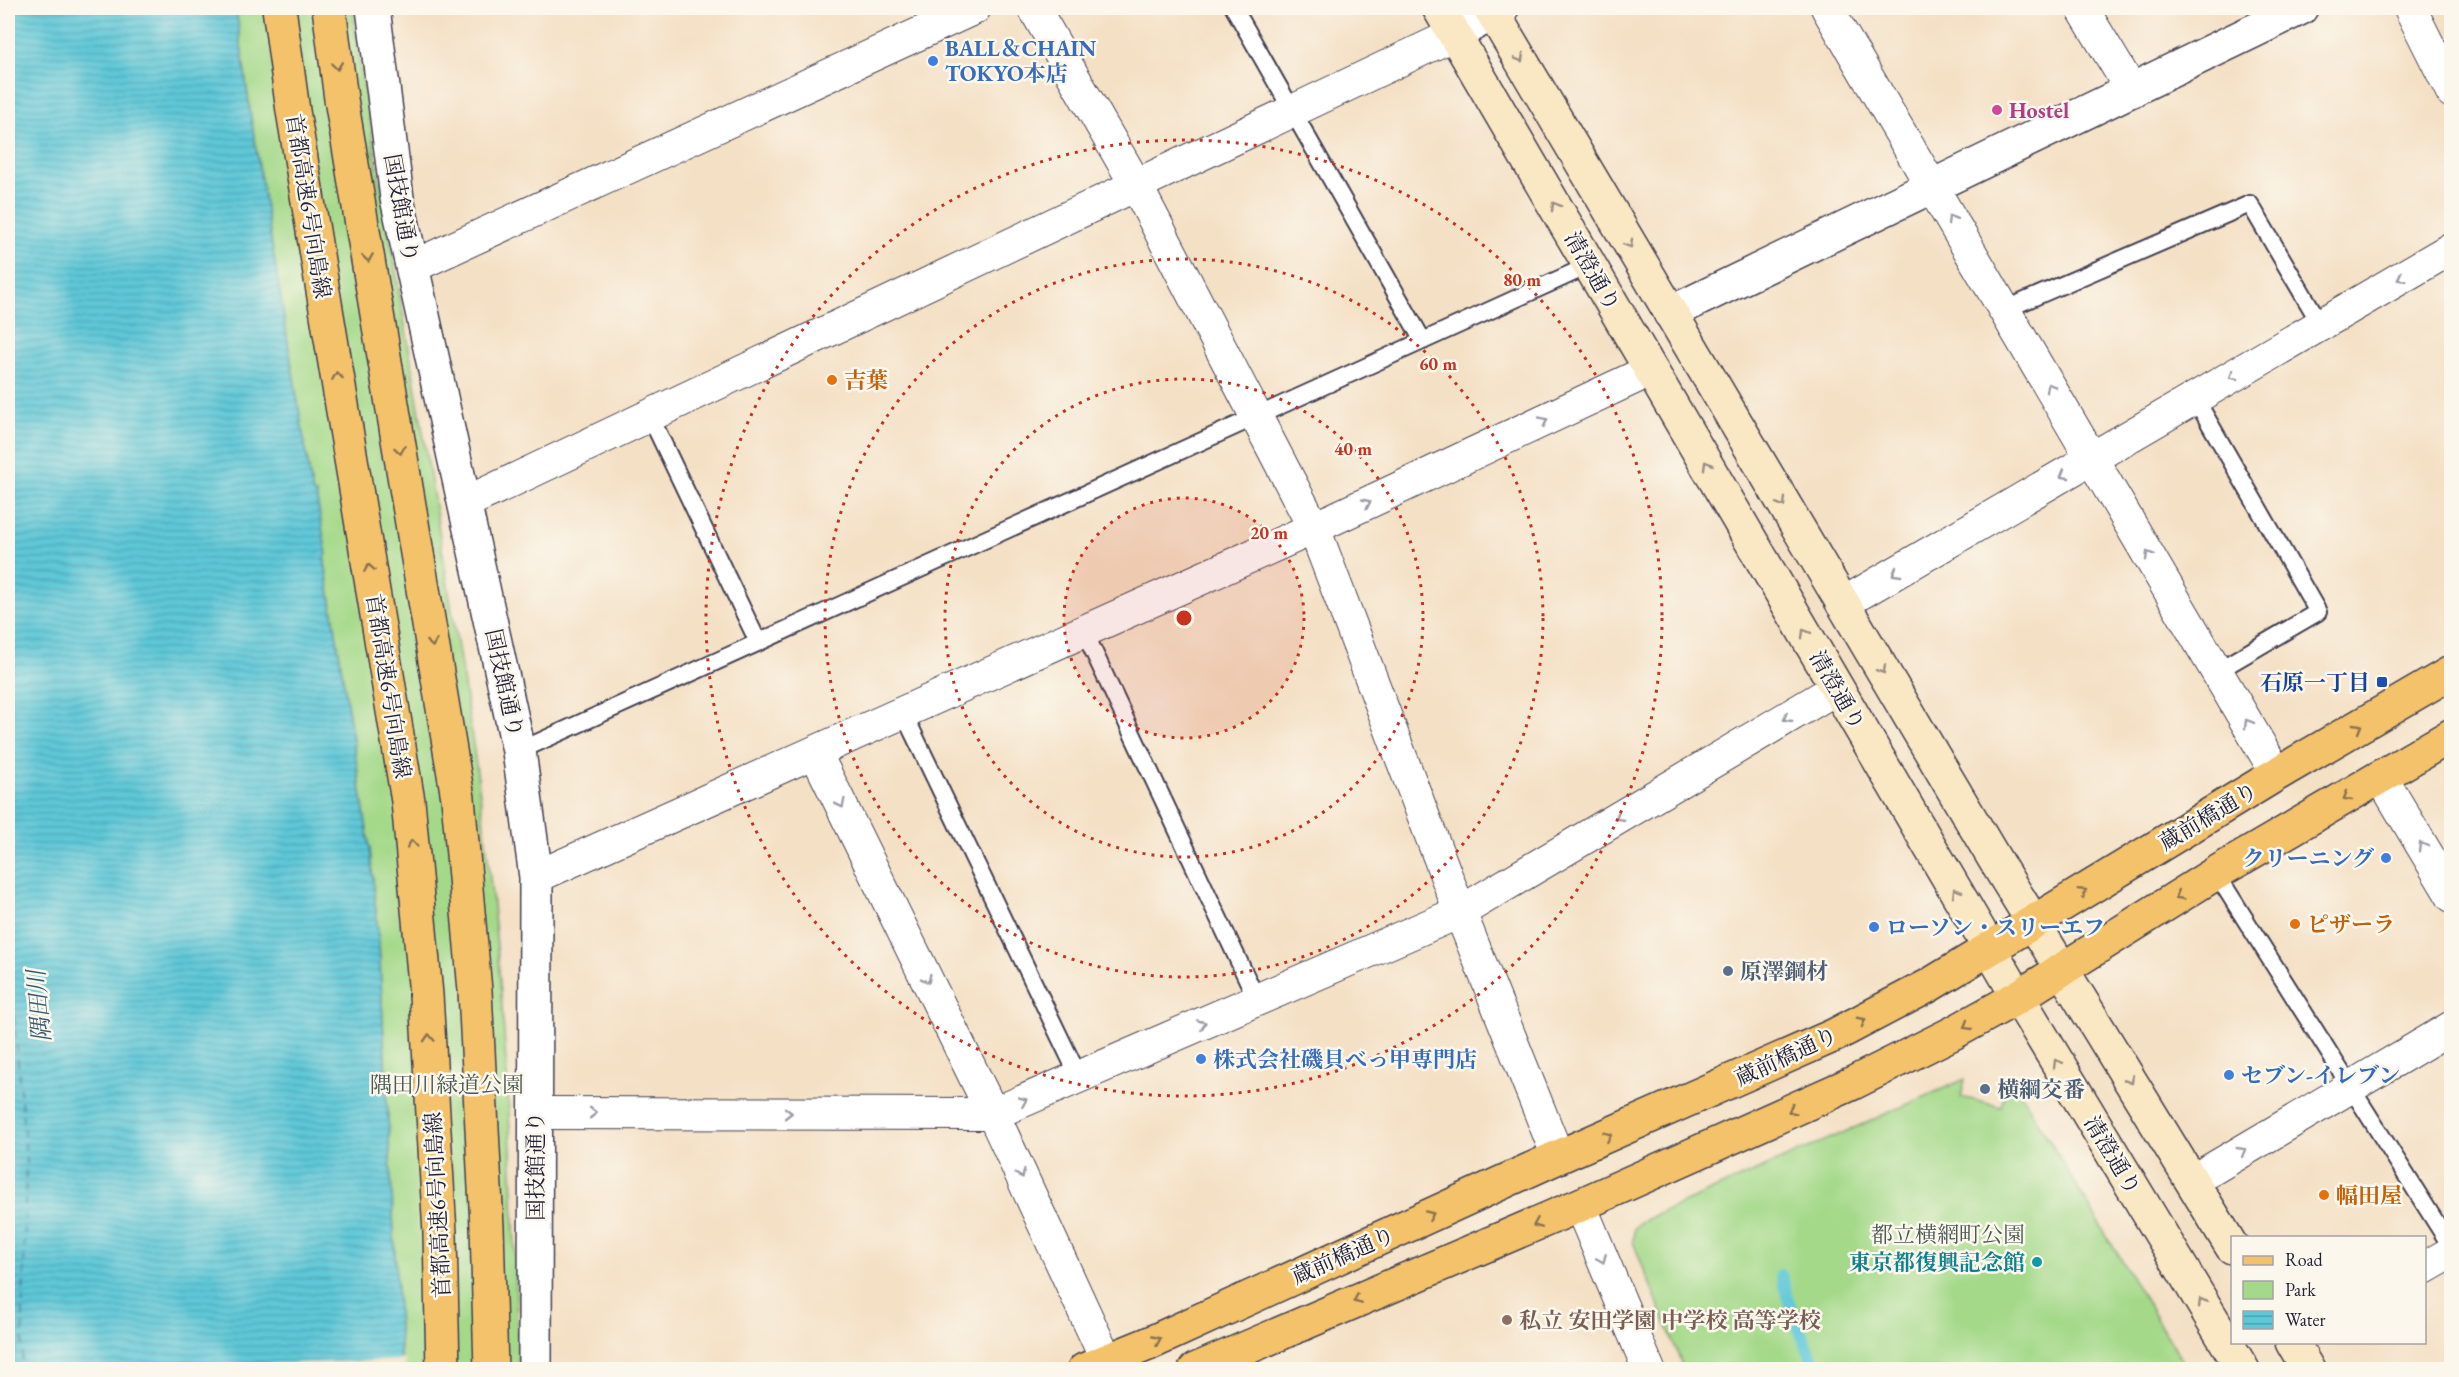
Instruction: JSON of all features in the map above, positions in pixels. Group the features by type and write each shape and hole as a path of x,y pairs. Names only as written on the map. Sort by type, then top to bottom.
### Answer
{"main road":[{"name":"首都高速6号向島線","path":"279,8 293,111 408,801 426,995 440,1233 443,1370"},
{"path":"330,8 345,122 458,798 475,991 487,1227 491,1370"},
{"name":"清澄通り","path":"1496,9 1670,313 1842,604 2061,970 2231,1245"},
{"name":"清澄通り","path":"1447,21 2018,997 2243,1370"},
{"name":"蔵前橋通り","path":"1101,1367 1558,1157 1835,1035 1928,986 2277,774 2451,672"},
{"name":"蔵前橋通り","path":"1195,1370 1580,1205 1854,1083 1953,1033 2018,997 2216,873 2451,735"}],"street":[{"name":"国技館通り","path":"373,8 397,198 519,751 536,877 535,1370"},
{"path":"412,267 975,8"},
{"path":"1034,8 1136,185 1314,528 1460,912 1558,1157"},
{"path":"1827,8 2277,774"},
{"path":"2082,8 2132,91"},
{"path":"1670,313 2301,8"},
{"path":"2410,8 2451,92"},
{"path":"465,503 1294,111 1447,21 1496,9"},
{"path":"1842,604 2451,248"},
{"path":"536,877 1314,528 1652,370"},
{"path":"535,1113 993,1114 1460,912 1837,688"},
{"path":"816,752 993,1114 1101,1367"},
{"path":"2381,777 2451,896"},
{"path":"2192,1181 2451,1027"},
{"path":"1580,1205 1649,1370"},
{"path":"2426,1267 2451,1250"}],"lane":[{"path":"1234,8 1423,341"},
{"path":"2004,310 2250,204 2321,325"},
{"path":"519,751 1590,265"},
{"path":"2195,398 2318,612 2217,670"},
{"path":"650,416 758,642"},
{"path":"1084,631 1257,1000"},
{"path":"903,712 1079,1077"},
{"path":"2216,873 2451,1250"}],"green space":[{"name":"隅田川緑道公園","path":"236,8 353,8 360,65 460,661 485,834 496,931 506,1056 513,1181 518,1369 401,1369 379,943 370,849 324,556 326,555 316,494 313,495 251,118"},
{"name":"都立横網町公園","path":"1965,1079 1961,1097 2001,1107 2007,1086 2020,1092 2187,1369 1684,1369 1633,1242 1634,1229 1640,1222"}],"water":[{"name":"隅田川","path":"8,8 236,8 251,118 313,494 316,494 327,555 324,557 370,849 379,943 401,1369 8,1369"}],"pier":[{"path":"404,1360 404,1370 96,1369"}],"waterway":[{"path":"1781,1275 1793,1315 1817,1370"}],"ferry route":[{"path":"8,947 26,1157 22,1370"}],"place":[{"name":"BALL＆CHAIN TOKYO本店","path":"933,61"},
{"name":"Hostel","path":"1997,110"},
{"name":"吉葉","path":"832,380"},
{"name":"石原一丁目","path":"2382,682"},
{"name":"クリーニング","path":"2386,858"},
{"name":"ピザーラ","path":"2295,924"},
{"name":"ローソン・スリーエフ","path":"1874,927"},
{"name":"原澤鋼材","path":"1728,971"},
{"name":"株式会社磯貝べっ甲専門店","path":"1201,1059"},
{"name":"セブン-イレブン","path":"2229,1075"},
{"name":"横綱交番","path":"1985,1089"},
{"name":"幅田屋","path":"2324,1195"},
{"name":"東京都復興記念館","path":"2037,1262"},
{"name":"私立 安田学園 中学校 高等学校","path":"1507,1320"}]}
